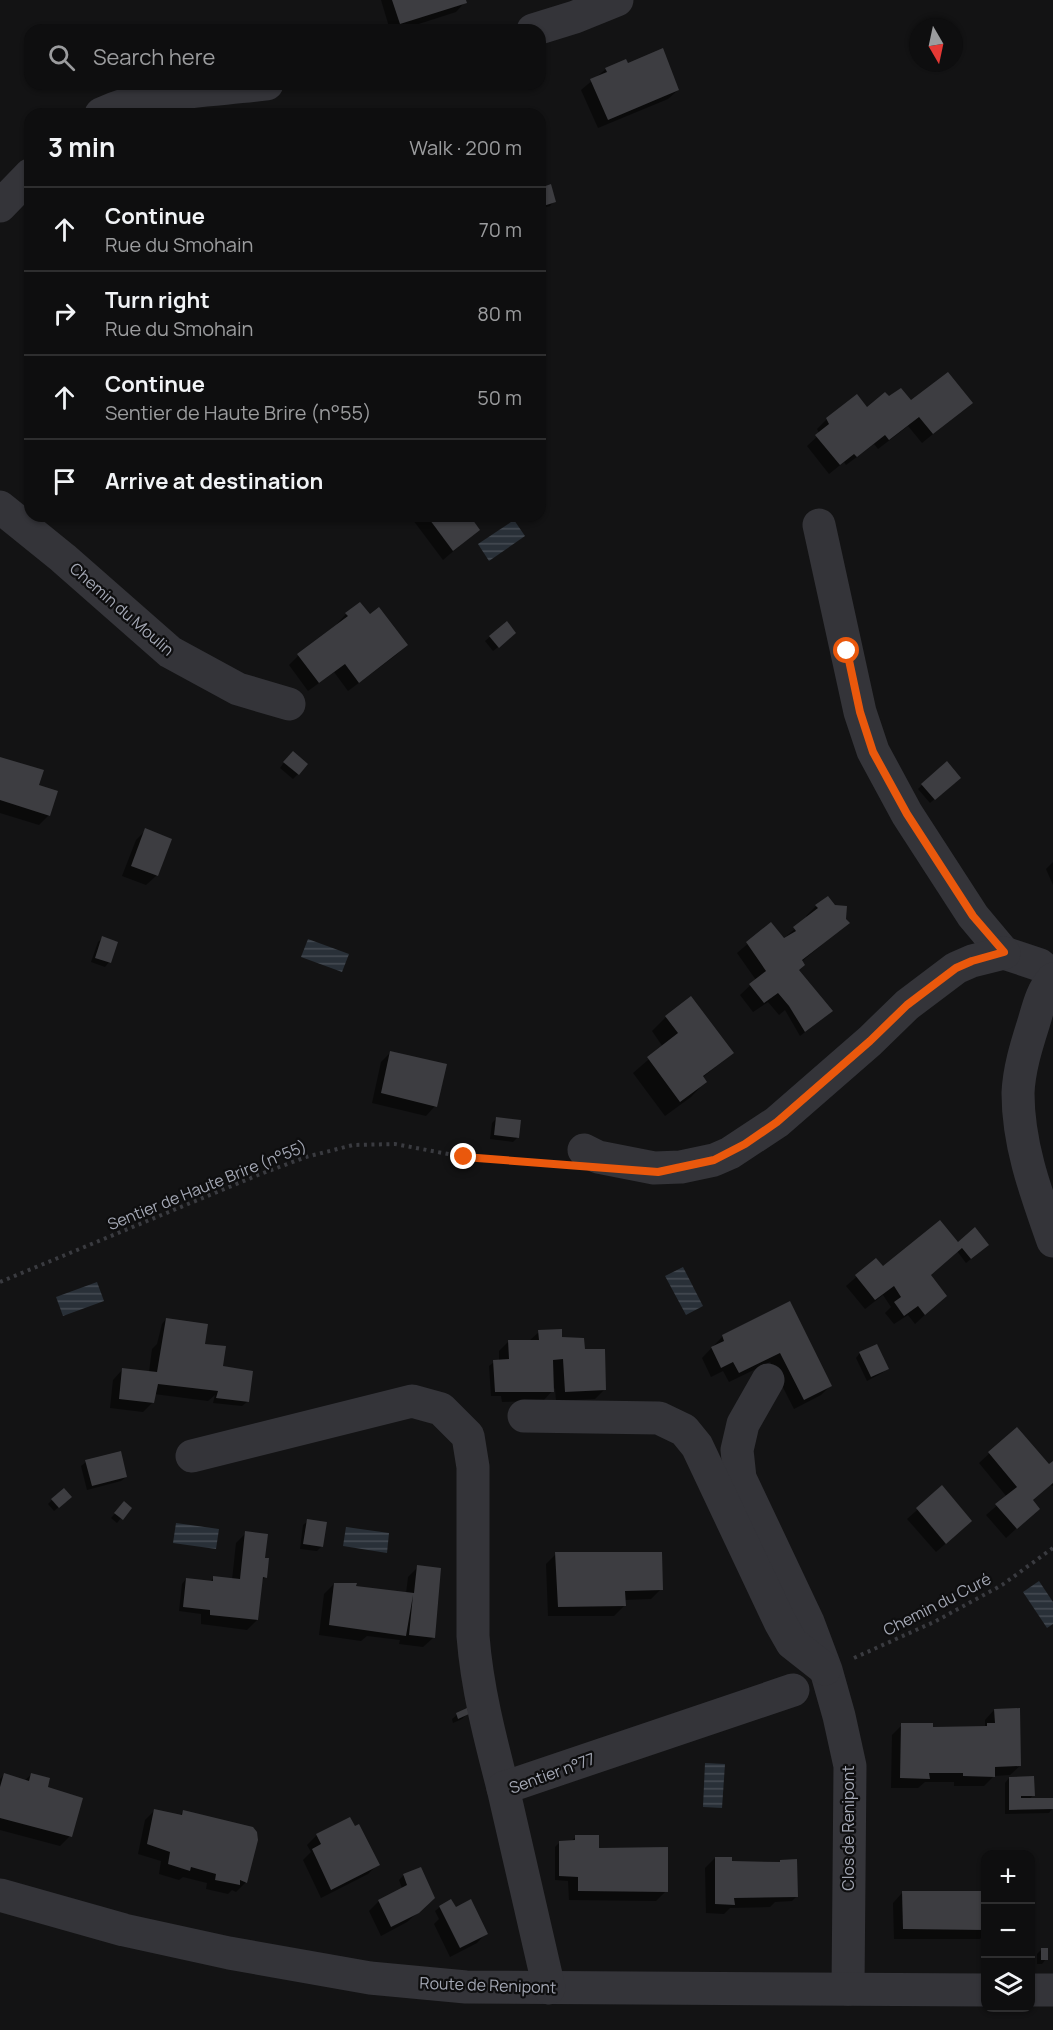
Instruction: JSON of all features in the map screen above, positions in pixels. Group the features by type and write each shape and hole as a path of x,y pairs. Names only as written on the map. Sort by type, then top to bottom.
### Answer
{"street":[{"path":"546,26 617,0"},
{"path":"116,108 154,97 215,90"},
{"path":"0,206 24,181"},
{"name":"Chemin du Moulin","path":"0,507 63,558 171,652 238,689 289,704"},
{"path":"819,525 860,712 873,752 907,814 973,916 1004,952 1040,965 1053,978 1043,995 1027,1044 1018,1092 1020,1132 1031,1178 1053,1241"},
{"path":"584,1150 598,1157 654,1168 681,1167 714,1160 730,1153 777,1122 870,1041 907,1005 956,968 1004,952"},
{"name":"Clos de Renipont","path":"768,1380 743,1424 737,1449 740,1478 808,1622 826,1670 850,1766 848,1989"},
{"path":"192,1456 412,1401 441,1408 468,1436 473,1467 475,1662 484,1712 503,1788"},
{"path":"524,1416 659,1418 684,1430 698,1446 792,1643 826,1670"},
{"name":"Sentier n°77","path":"549,1988 503,1788 793,1690"},
{"name":"Route de Renipont","path":"0,1895 124,1930 229,1953 370,1978 466,1987 981,1990"},
{"path":"1035,1990 1053,1990"}],"path":[{"name":"Sentier de Haute Brire (n°55)","path":"0,1282 258,1175 306,1157 353,1146 395,1144 464,1157 555,1164"},
{"name":"Chemin du Curé","path":"826,1670 936,1621 1002,1585 1053,1548"}],"shaded area":[{"path":"511,522 515,522 525,536 489,561 478,544"},
{"path":"308,939 349,954 342,972 301,957"},
{"path":"683,1267 703,1306 686,1315 665,1276"},
{"path":"97,1282 104,1301 63,1316 56,1297"},
{"path":"176,1523 219,1529 216,1549 173,1543"},
{"path":"346,1527 389,1533 387,1553 343,1546"},
{"path":"1039,1581 1053,1602 1053,1624 1047,1628 1023,1592"},
{"path":"705,1763 725,1764 722,1808 703,1807"}],"building":[{"path":"392,0 466,0 467,3 400,24"},
{"path":"663,48 679,90 608,120 590,79 607,72 605,68 626,59 628,63"},
{"path":"551,184 556,202 546,205 546,186"},
{"path":"948,372 973,403 933,434 919,417 889,440 885,435 857,457 854,454 840,465 815,435 829,424 826,418 857,394 867,407 885,392 889,396 901,388 911,400"},
{"path":"431,522 474,522 480,530 453,551"},
{"path":"360,602 370,614 379,607 408,645 359,683 345,664 319,683 297,654 348,616 345,613"},
{"path":"507,621 516,633 499,648 489,636"},
{"path":"293,751 308,764 299,775 283,762"},
{"path":"0,757 44,770 39,785 58,791 50,816 0,800"},
{"path":"947,761 961,778 935,800 921,784"},
{"path":"145,828 172,839 158,876 131,866"},
{"path":"828,896 835,905 847,906 846,919 850,923 802,960 805,965 799,970 833,1011 805,1032 778,993 764,1003 749,984 766,971 746,942 771,922 784,938 796,931 793,927 818,908 815,905"},
{"path":"102,936 118,942 111,963 95,958"},
{"path":"691,996 734,1053 703,1076 707,1082 680,1102 647,1057 678,1033 665,1016"},
{"path":"390,1051 447,1064 437,1107 381,1093"},
{"path":"496,1117 521,1120 519,1138 494,1135"},
{"path":"940,1220 958,1242 975,1227 989,1245 971,1259 962,1248 931,1275 947,1296 925,1315 918,1306 904,1316 894,1302 901,1297 894,1286 875,1300 855,1275 876,1258 883,1266"},
{"path":"790,1301 832,1386 804,1400 780,1353 739,1373 733,1362 721,1368 711,1347 724,1341 722,1335"},
{"path":"166,1318 208,1324 205,1344 226,1346 223,1366 253,1371 249,1402 216,1398 218,1391 158,1384 154,1403 119,1399 122,1368 157,1372"},
{"path":"562,1329 562,1337 584,1338 585,1349 605,1349 606,1390 565,1392 563,1359 553,1360 554,1392 495,1392 493,1360 509,1359 508,1340 539,1340 538,1330"},
{"path":"877,1344 889,1369 871,1377 859,1352"},
{"path":"1017,1427 1049,1464 1053,1461 1053,1483 1033,1500 1040,1509 1017,1529 995,1504 1017,1487 988,1452"},
{"path":"121,1451 127,1477 92,1486 85,1460"},
{"path":"942,1485 972,1521 946,1544 916,1508"},
{"path":"64,1488 72,1497 59,1508 51,1499"},
{"path":"124,1501 132,1508 123,1520 114,1513"},
{"path":"307,1519 327,1522 323,1547 303,1544"},
{"path":"245,1531 268,1534 265,1558 269,1558 267,1578 263,1577 258,1620 210,1615 210,1610 183,1607 186,1578 213,1581 213,1576 240,1579"},
{"path":"555,1552 662,1552 663,1590 625,1591 626,1606 558,1607"},
{"path":"417,1565 441,1568 435,1638 409,1635 413,1595 406,1636 329,1625 334,1583 357,1583 356,1586 414,1593"},
{"path":"467,1708 469,1714 458,1719 456,1713"},
{"path":"1020,1708 1021,1766 995,1767 995,1777 963,1776 963,1773 929,1773 930,1779 900,1778 901,1723 933,1723 933,1727 987,1726 987,1723 995,1723 994,1709"},
{"path":"4,1773 29,1781 31,1773 50,1778 48,1787 83,1798 72,1837 0,1818 0,1787"},
{"path":"1034,1776 1035,1796 1021,1796 1021,1798 1053,1798 1053,1809 1009,1810 1009,1777"},
{"path":"154,1809 182,1815 183,1810 253,1827 257,1832 258,1840 247,1883 240,1880 240,1885 215,1880 216,1874 191,1867 190,1871 168,1864 170,1852 147,1844"},
{"path":"350,1817 355,1826 359,1824 380,1865 331,1890 312,1849 321,1844 316,1834"},
{"path":"575,1835 599,1835 599,1848 668,1847 668,1892 578,1891 578,1877 559,1876 559,1841 575,1840"},
{"path":"715,1857 732,1857 732,1861 780,1862 780,1860 797,1859 798,1897 734,1898 735,1905 715,1904"},
{"path":"421,1867 435,1898 419,1913 391,1927 378,1900 407,1885 403,1874"},
{"path":"902,1891 981,1891 981,1930 903,1929"},
{"path":"451,1899 456,1907 471,1899 488,1934 460,1948 439,1906"},
{"path":"1041,1948 1048,1948 1048,1960 1041,1960"}],"route":[{"path":"464,1157 658,1172 714,1160 745,1144 777,1122 870,1041 907,1005 956,968 1004,952 973,916 907,814 873,752 860,712 847,651"}]}
